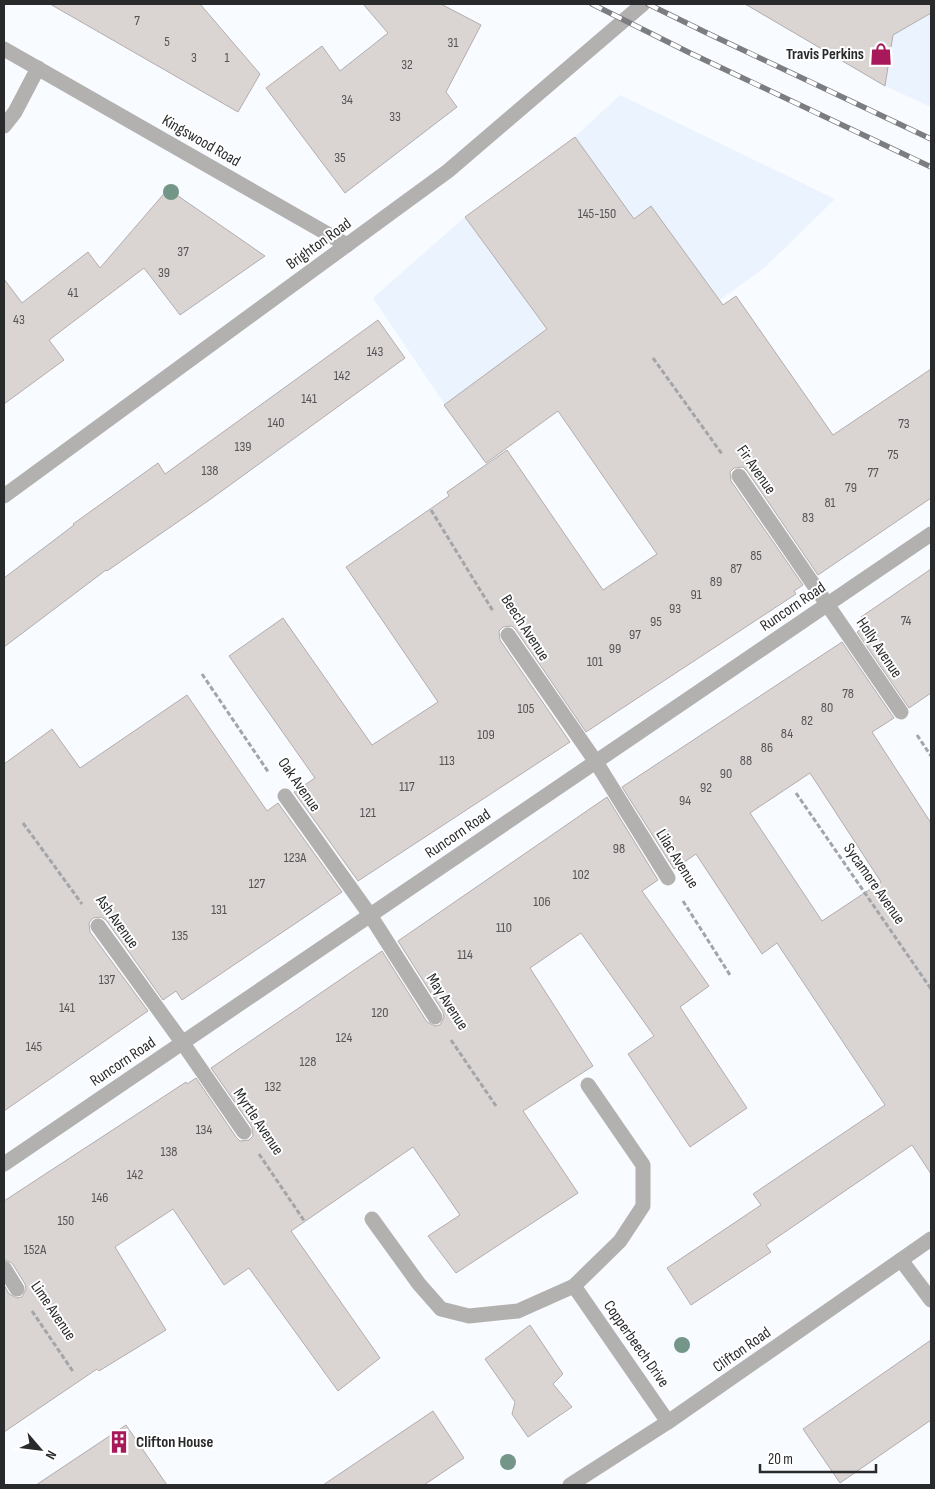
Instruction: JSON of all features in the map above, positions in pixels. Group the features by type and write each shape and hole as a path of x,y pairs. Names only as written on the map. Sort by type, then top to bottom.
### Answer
{"street":[{"name":"Brighton Road","path":"4,496 448,171 643,4"},
{"name":"Kingswood Road","path":"4,49 347,245"},
{"path":"4,126 14,112 38,68"},
{"name":"Fir Avenue","path":"739,476 828,604"},
{"name":"Runcorn Road","path":"4,1164 931,534"},
{"name":"Holly Avenue","path":"828,604 901,712"},
{"name":"Beech Avenue","path":"508,636 596,762"},
{"name":"Lilac Avenue","path":"596,762 668,878"},
{"name":"Oak Avenue","path":"285,796 370,915"},
{"name":"May Avenue","path":"370,915 435,1017"},
{"name":"Ash Avenue","path":"98,926 182,1042"},
{"name":"Myrtle Avenue","path":"182,1042 244,1132"},
{"path":"372,1219 419,1284 441,1309 469,1316 518,1311 574,1286 620,1242 643,1206 643,1165 588,1085"},
{"name":"Clifton Road","path":"570,1485 668,1422 931,1239"},
{"path":"901,1260 931,1300"},
{"name":"Lime Avenue","path":"4,1268 17,1289"},
{"name":"Copperbeech Drive","path":"574,1286 668,1422"}],"path":[{"name":"Fir Avenue","path":"653,358 739,476"},
{"name":"Beech Avenue","path":"431,510 508,636"},
{"name":"Oak Avenue","path":"202,674 285,796"},
{"name":"Sycamore Avenue","path":"796,793 931,990"},
{"name":"Ash Avenue","path":"23,823 98,926"},
{"name":"Lilac Avenue","path":"668,878 730,975"},
{"name":"May Avenue","path":"435,1017 496,1106"},
{"name":"Myrtle Avenue","path":"244,1132 305,1222"},
{"name":"Lime Avenue","path":"17,1289 74,1373"}],"shaded area":[{"name":"Travis Perkins","path":"745,4 931,4 931,107 885,86"},
{"path":"620,95 835,199 764,268 688,323 483,461 373,298 465,217 575,137"}],"building":[{"path":"50,4 200,4 260,74 238,112"},
{"path":"363,4 441,4 481,25 446,92 457,107 345,193 266,88 322,46 340,71 388,33"},
{"name":"Travis Perkins","path":"745,4 931,4 931,13 893,35 885,86"},
{"path":"575,137 634,219 651,206 723,305 736,296 833,435 931,369 931,498 818,575 747,471 743,467 734,468 730,472 731,481 803,585 794,591 796,594 586,732 516,630 512,626 503,627 499,631 500,640 570,742 358,881 294,792 315,778 229,656 283,618 372,745 438,702 346,567 449,496 447,492 507,450 603,590 657,554 558,411 486,463 444,405 547,329 465,217"},
{"path":"168,189 265,256 180,315 144,268 49,340 64,360 4,404 4,279 22,303 88,252 100,268"},
{"path":"378,320 405,358 208,501 106,570 4,647 4,578 73,524 158,463 165,474"},
{"path":"931,569 931,693 909,708 857,632 867,625 861,617"},
{"path":"842,642 894,718 872,732 931,823 931,1174 912,1145 766,1245 771,1252 691,1305 667,1268 761,1205 753,1194 885,1105 777,943 762,954 696,854 674,869 622,787","holes":["810,773 881,882 822,921 750,813"]},
{"path":"187,695 267,811 278,803 342,892 182,1000 176,991 163,1000 106,920 101,917 93,918 89,923 90,932 148,1011 4,1111 4,764 52,729 80,768"},
{"path":"607,797 658,880 642,891 709,986 680,1007 747,1108 690,1147 628,1054 654,1036 581,933 530,968 593,1066 523,1111 578,1193 456,1273 428,1236 460,1215 413,1147 291,1231 380,1358 338,1391 249,1268 224,1285 173,1209 115,1247 166,1330 99,1371 97,1369 4,1432 4,1285 9,1294 17,1298 22,1297 26,1289 12,1263 4,1259 4,1201 186,1082 187,1084 196,1078 236,1137 240,1141 249,1140 253,1136 252,1127 211,1068 382,951 427,1022 435,1026 440,1025 444,1017 443,1012 398,941"},
{"path":"530,1325 563,1374 553,1384 572,1407 528,1437 512,1414 515,1402 485,1359"},
{"path":"931,1340 931,1420 840,1483 803,1429"},
{"path":"433,1411 464,1458 424,1485 323,1485"},
{"name":"Clifton House","path":"126,1425 167,1485 36,1485"}],"railway":[{"path":"592,4 690,53 931,167"},
{"path":"648,4 931,139"}],"place":[{"name":"Travis Perkins","path":"881,54"},
{"name":"Clifton House","path":"119,1442"}]}
